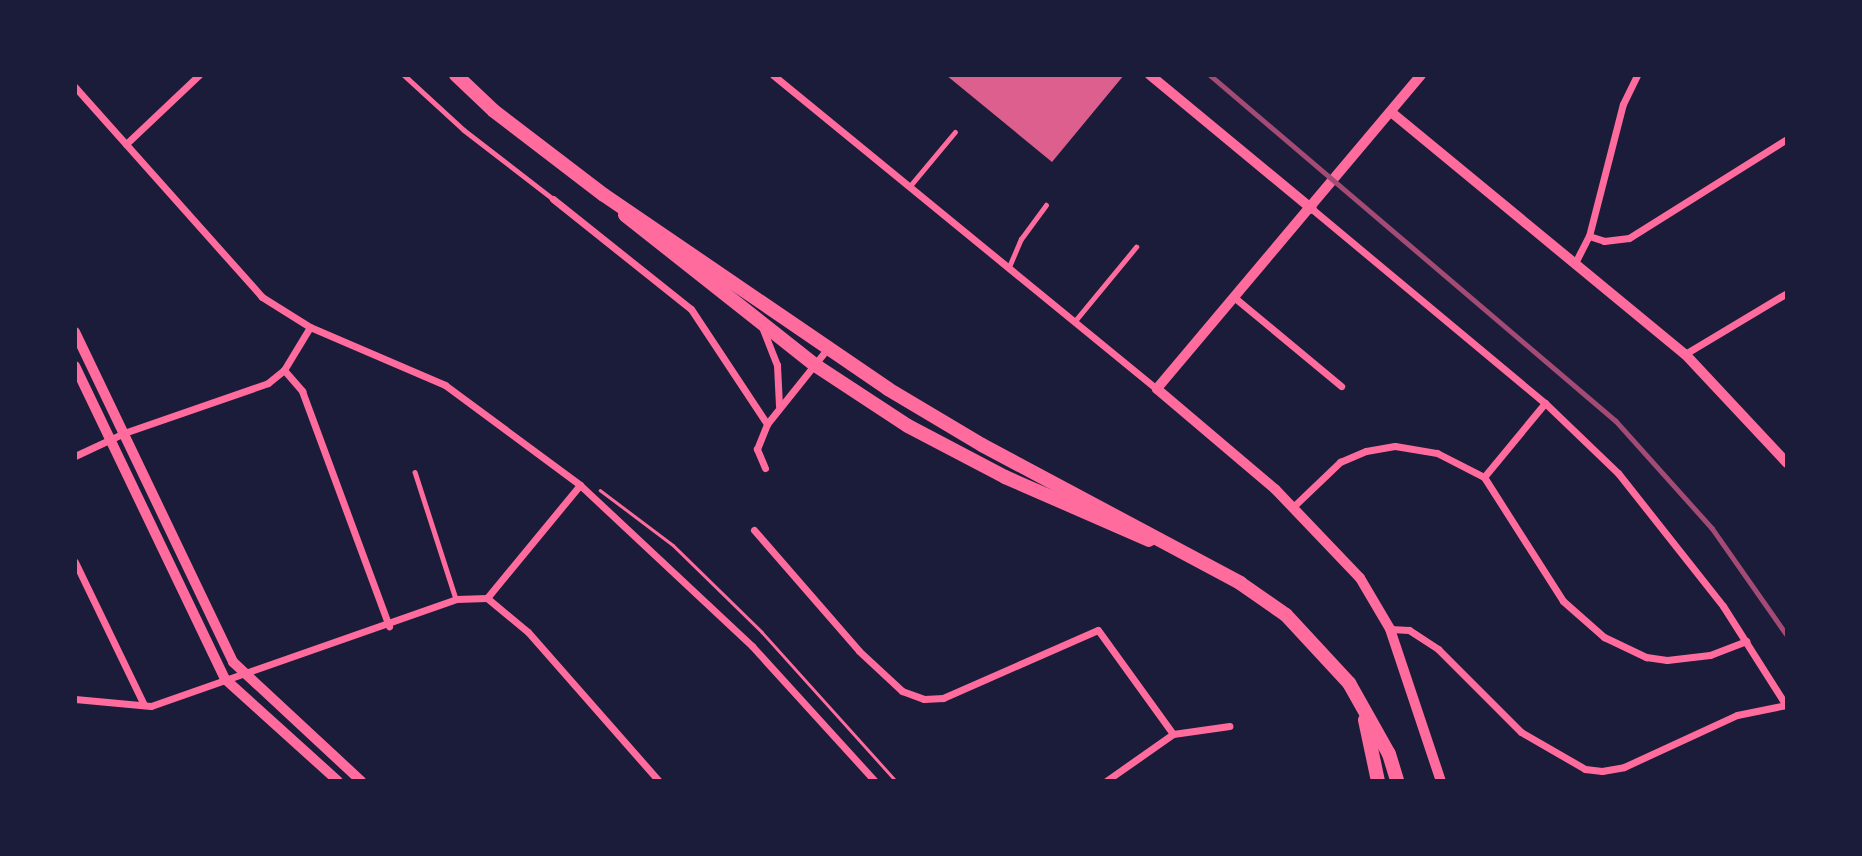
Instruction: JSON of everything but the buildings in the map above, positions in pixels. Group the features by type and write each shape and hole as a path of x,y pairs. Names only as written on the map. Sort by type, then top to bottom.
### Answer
{"main road":[{"path":"456,75 494,111 604,195 923,412 1176,549 1286,615 1337,665 1389,754 1397,781"},
{"path":"604,195 639,229 815,365 954,452 1127,533 1176,549"},
{"path":"1362,705 1378,781"}],"street":[{"path":"126,144 199,75"},
{"path":"773,75 1075,321 1294,506 1360,578 1390,629 1441,781"},
{"path":"1150,75 1545,404 1618,473 1664,527 1746,641 1786,706 1737,715 1624,767 1602,771 1585,769 1521,732 1438,649 1409,630 1390,629"},
{"path":"1157,389 1312,209 1421,75"},
{"path":"1575,263 1589,236 1623,104 1637,75"},
{"path":"75,87 262,297 310,327 445,385 580,485 752,646 875,781"},
{"path":"1391,112 1685,354 1787,463"},
{"path":"1589,236 1604,242 1629,238 1787,139"},
{"path":"553,199 691,309 767,424"},
{"path":"1685,354 1787,293"},
{"path":"1235,298 1341,386"},
{"path":"759,320 777,365 779,406"},
{"path":"75,456 124,433 268,383 284,370 310,327"},
{"path":"75,332 242,674 361,781"},
{"path":"765,468 757,449 767,424 827,349"},
{"path":"75,366 225,679 338,781"},
{"path":"284,370 302,391 389,626"},
{"path":"1484,477 1545,404"},
{"path":"1294,506 1340,462 1385,447 1437,453 1484,477 1563,601 1604,637 1646,657 1667,660 1700,658 1746,641"},
{"path":"487,598 580,485"},
{"path":"754,530 859,651 902,691 924,699 943,698 1098,630 1173,734"},
{"path":"75,562 144,705"},
{"path":"75,699 144,705 167,702 225,679 389,626 456,598 487,598 527,632 659,781"},
{"path":"1106,781 1173,734 1229,726"}],"lane":[{"path":"404,75 464,130 553,199"},
{"path":"910,186 955,132"},
{"path":"1009,267 1021,239 1046,205"},
{"path":"1075,321 1136,247"},
{"path":"415,472 456,598"}],"path":[{"path":"580,485 605,491 673,545 762,632 896,781"}],"railway":[{"path":"1210,75 1616,421 1712,528 1787,635"}]}
